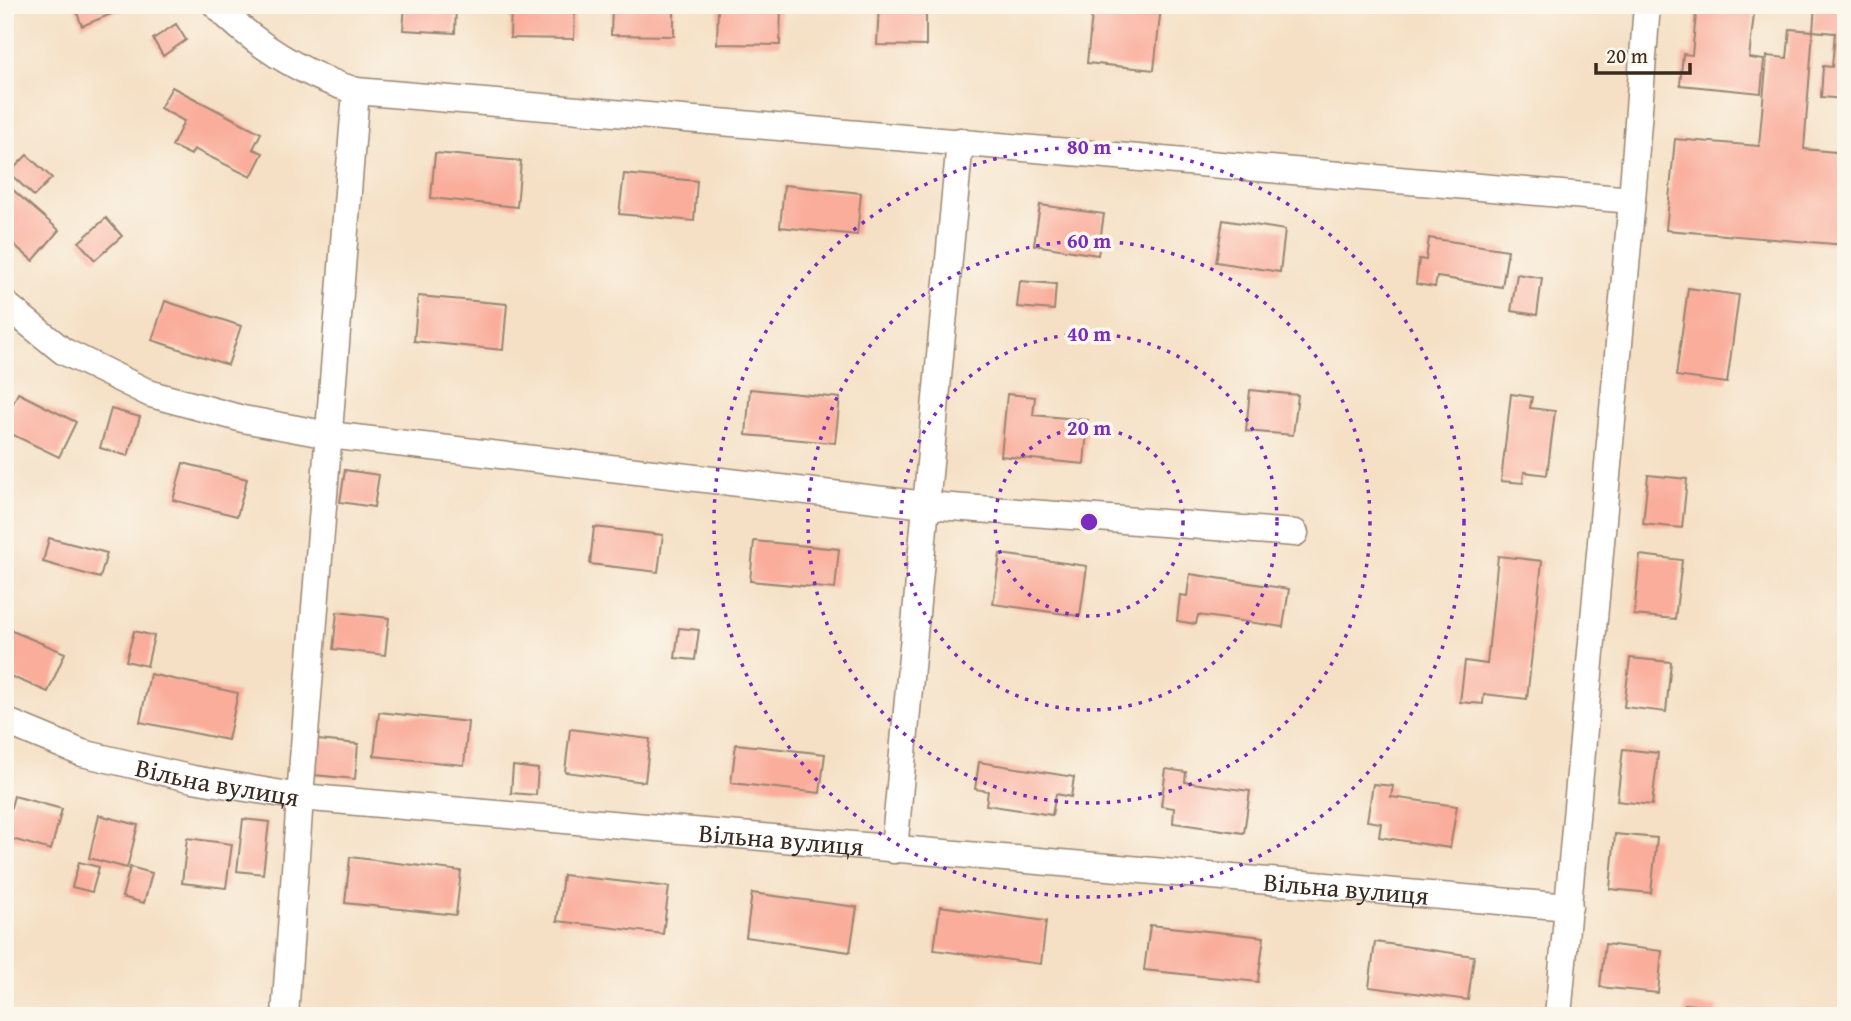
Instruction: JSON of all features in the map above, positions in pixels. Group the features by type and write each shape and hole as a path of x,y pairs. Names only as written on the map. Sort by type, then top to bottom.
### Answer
{"street":[{"path":"216,5 275,55 321,80 356,92 960,141 1632,200"},
{"path":"1558,1016 1632,200 1647,5"},
{"path":"285,1016 356,92"},
{"path":"894,850 960,141"},
{"path":"5,304 62,351 151,394 243,419 329,435 926,505 1295,533"},
{"name":"Вільна вулиця","path":"5,721 82,753 193,779 300,797 1569,907"}],"building":[{"path":"74,5 119,5 121,10 82,26"},
{"path":"405,5 456,5 455,33 403,30"},
{"path":"511,5 575,5 574,39 510,38"},
{"path":"612,5 674,5 674,36 611,35"},
{"path":"718,5 781,5 780,45 717,44"},
{"path":"879,5 926,5 926,46 877,45"},
{"path":"1093,5 1161,7 1154,70 1087,63"},
{"path":"1697,5 1755,5 1749,58 1764,60 1761,93 1680,85 1683,54 1692,55"},
{"path":"1815,5 1846,5 1846,99 1821,97 1823,66 1832,67 1835,33 1813,31"},
{"path":"176,24 186,40 163,56 153,39"},
{"path":"1790,29 1813,31 1804,149 1846,153 1846,245 1666,230 1675,139 1759,146 1767,56 1787,58"},
{"path":"172,87 261,133 253,149 263,153 251,177 194,149 191,155 172,146 184,121 160,108"},
{"path":"435,153 521,161 517,207 431,198"},
{"path":"27,155 52,178 34,196 9,173"},
{"path":"624,174 697,181 694,221 619,214"},
{"path":"5,183 59,230 33,261 5,237"},
{"path":"784,185 861,193 857,235 780,227"},
{"path":"1040,205 1104,214 1098,255 1034,245"},
{"path":"106,218 122,236 95,260 79,242"},
{"path":"1223,220 1285,230 1280,272 1216,262"},
{"path":"1429,238 1508,250 1502,287 1437,277 1435,287 1416,284 1419,259 1426,260"},
{"path":"1517,274 1542,278 1537,315 1511,311"},
{"path":"1020,281 1056,284 1054,310 1017,307"},
{"path":"1688,288 1739,295 1727,383 1676,376"},
{"path":"418,296 507,304 503,350 414,341"},
{"path":"165,301 241,326 228,365 152,340"},
{"path":"750,389 840,398 835,443 746,435"},
{"path":"1250,390 1298,395 1293,435 1246,431"},
{"path":"18,393 76,422 59,457 5,431 5,420"},
{"path":"1007,394 1035,397 1033,415 1088,420 1084,464 1001,456"},
{"path":"1511,394 1532,397 1530,408 1555,411 1547,475 1524,472 1523,483 1501,481"},
{"path":"111,409 140,417 128,456 100,448"},
{"path":"183,463 247,479 237,516 173,500"},
{"path":"345,470 379,475 374,507 340,502"},
{"path":"1648,475 1687,479 1682,528 1643,524"},
{"path":"594,527 663,535 658,572 590,564"},
{"path":"49,538 107,553 100,578 43,562"},
{"path":"754,541 839,549 835,589 750,581"},
{"path":"1000,554 1087,566 1080,616 993,604"},
{"path":"1640,555 1682,560 1675,619 1634,615"},
{"path":"1498,556 1542,561 1527,699 1484,694 1483,704 1460,702 1465,661 1487,664"},
{"path":"1190,574 1289,589 1283,627 1198,615 1196,624 1177,621 1180,595 1187,596"},
{"path":"337,612 389,618 385,655 333,649"},
{"path":"5,628 65,653 48,692 5,674"},
{"path":"679,628 699,630 695,660 675,658"},
{"path":"134,631 154,636 147,666 126,661"},
{"path":"1630,658 1671,662 1666,712 1624,707"},
{"path":"150,674 238,693 228,740 140,722"},
{"path":"379,712 468,722 464,765 374,756"},
{"path":"570,729 650,739 645,782 565,772"},
{"path":"318,740 358,744 355,779 314,775"},
{"path":"736,744 825,754 820,793 731,783"},
{"path":"1623,749 1658,753 1652,805 1617,801"},
{"path":"979,762 1074,777 1071,797 1056,794 1052,815 986,805 988,791 975,789"},
{"path":"513,766 538,769 536,795 511,793"},
{"path":"1166,769 1186,772 1185,782 1250,791 1244,833 1173,823 1174,808 1161,806"},
{"path":"1373,784 1393,786 1391,797 1457,806 1450,848 1379,837 1381,823 1367,821"},
{"path":"14,796 62,809 51,850 5,837"},
{"path":"99,815 138,825 127,868 89,858"},
{"path":"243,819 269,822 263,874 237,871"},
{"path":"1615,834 1657,838 1651,893 1610,889"},
{"path":"187,838 232,844 226,888 182,883"},
{"path":"350,857 461,871 456,915 345,903"},
{"path":"79,862 99,867 92,892 72,887"},
{"path":"130,867 152,873 144,903 122,897"},
{"path":"563,875 669,887 663,934 557,921"},
{"path":"752,893 857,907 850,952 746,937"},
{"path":"940,906 1046,921 1041,964 934,950"},
{"path":"1150,925 1264,937 1258,982 1144,970"},
{"path":"1375,942 1474,956 1468,1000 1369,987"},
{"path":"1605,944 1662,951 1658,993 1600,987"},
{"path":"1685,1004 1718,1007 1717,1016 1684,1016"}]}
